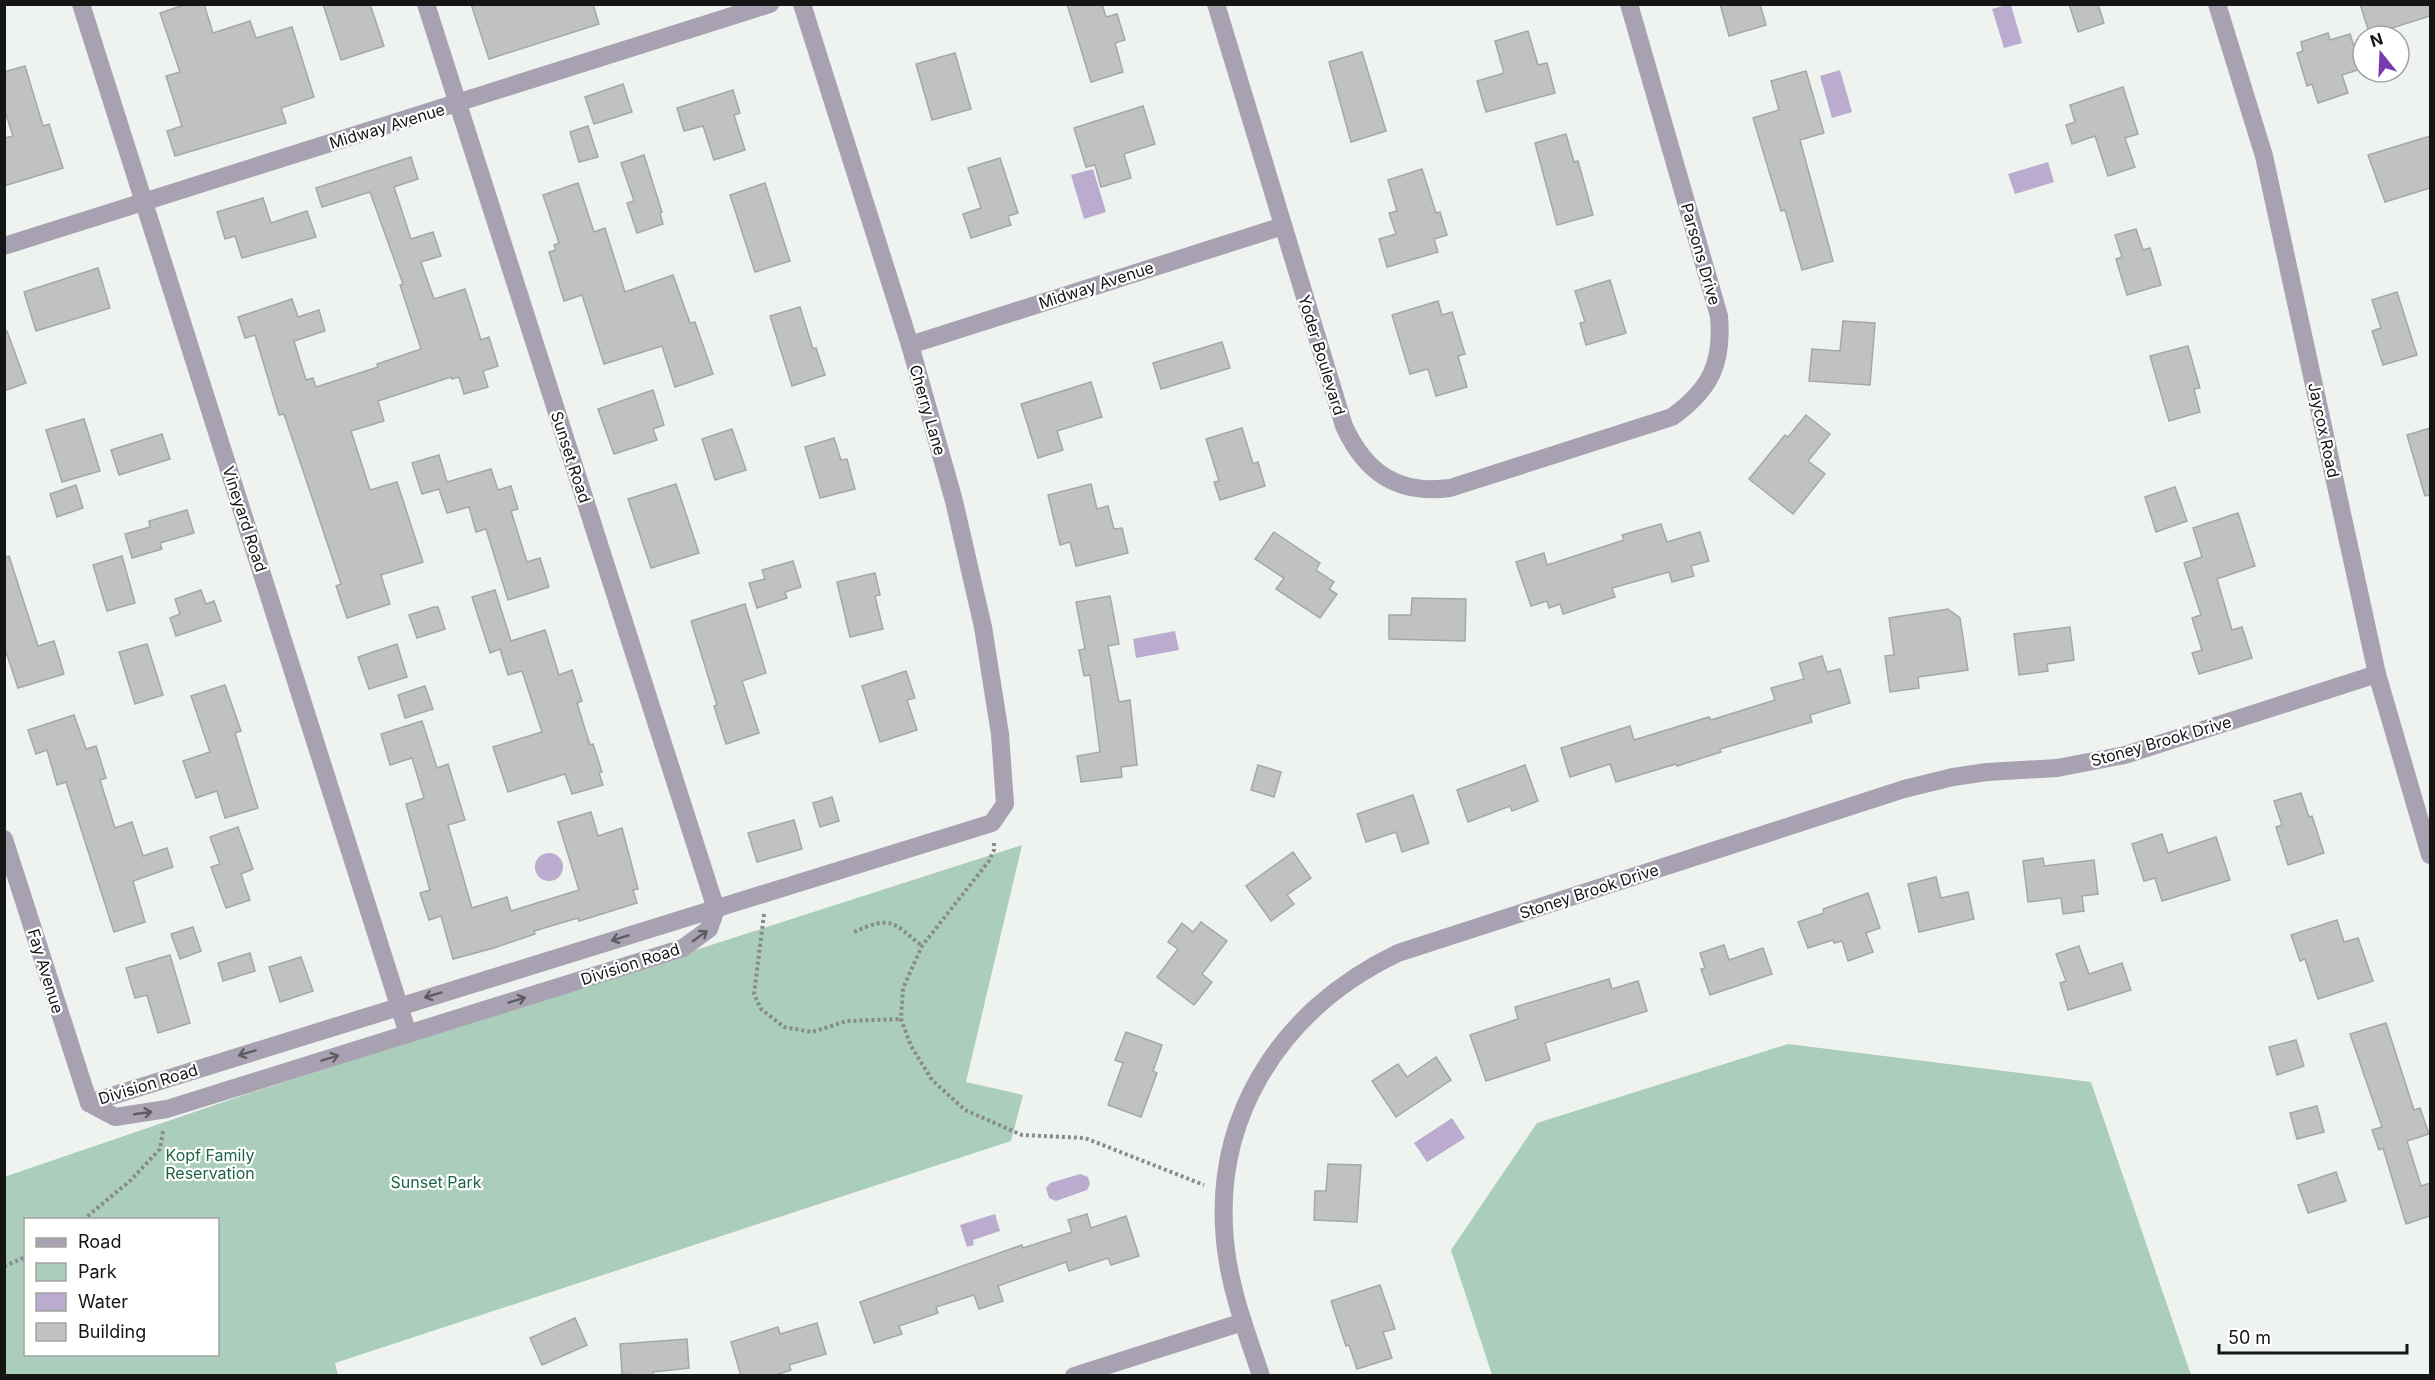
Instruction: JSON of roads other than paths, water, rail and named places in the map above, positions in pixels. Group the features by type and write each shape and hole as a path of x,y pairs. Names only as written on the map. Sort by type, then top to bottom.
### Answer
{"street":[{"name":"Vineyard Road","path":"81,4 408,1034"},
{"name":"Sunset Road","path":"426,4 716,909"},
{"name":"Midway Avenue","path":"4,246 770,4"},
{"name":"Cherry Lane","path":"802,4 910,345 954,501 983,627 1000,734 1005,804 992,823"},
{"name":"Yoder Boulevard","path":"1216,4 1344,426 1354,447 1369,466 1388,480 1410,488 1434,490 1450,488 1599,442"},
{"name":"Parsons Drive","path":"1599,442 1672,417 1692,403 1707,385 1717,363 1721,339 1719,316 1629,4"},
{"name":"Jaycox Road","path":"2217,4 2264,156 2377,674 2430,855"},
{"name":"Midway Avenue","path":"910,345 1283,225"},
{"name":"Stoney Brook Drive","path":"1260,1376 1231,1280 1226,1255 1224,1193 1229,1156 1255,1086 1281,1044 1315,1007 1334,991 1376,964 1398,953 1904,789 1953,777 1988,772 2057,768 2125,755 2377,674"},
{"name":"Division Road","path":"89,1102 992,823"},
{"name":"Fay Avenue","path":"4,838 89,1102"},
{"name":"Division Road","path":"89,1102 115,1117 167,1109 683,948 710,929 716,909"},
{"path":"1074,1376 1243,1322"}],"water":[{"path":"2011,5 2022,43 2004,48 1992,9"},
{"path":"1840,70 1852,112 1832,118 1820,76"},
{"path":"2048,162 2054,182 2015,194 2008,174"},
{"path":"1093,169 1106,212 1084,219 1071,175"},
{"path":"1175,631 1179,650 1136,658 1133,639"},
{"path":"549,853 559,857 563,867 559,877 549,881 539,877 535,867 539,857"},
{"path":"1452,1118 1465,1138 1427,1162 1414,1143"},
{"path":"1080,1174 1088,1177 1090,1184 1087,1190 1056,1201 1049,1198 1046,1188 1050,1183"},
{"path":"995,1214 1000,1231 973,1240 974,1245 967,1247 960,1225"}],"park label":[{"name":"Kopf Family Reservation","path":"210,1164"},
{"name":"Sunset Park","path":"436,1182"}]}
